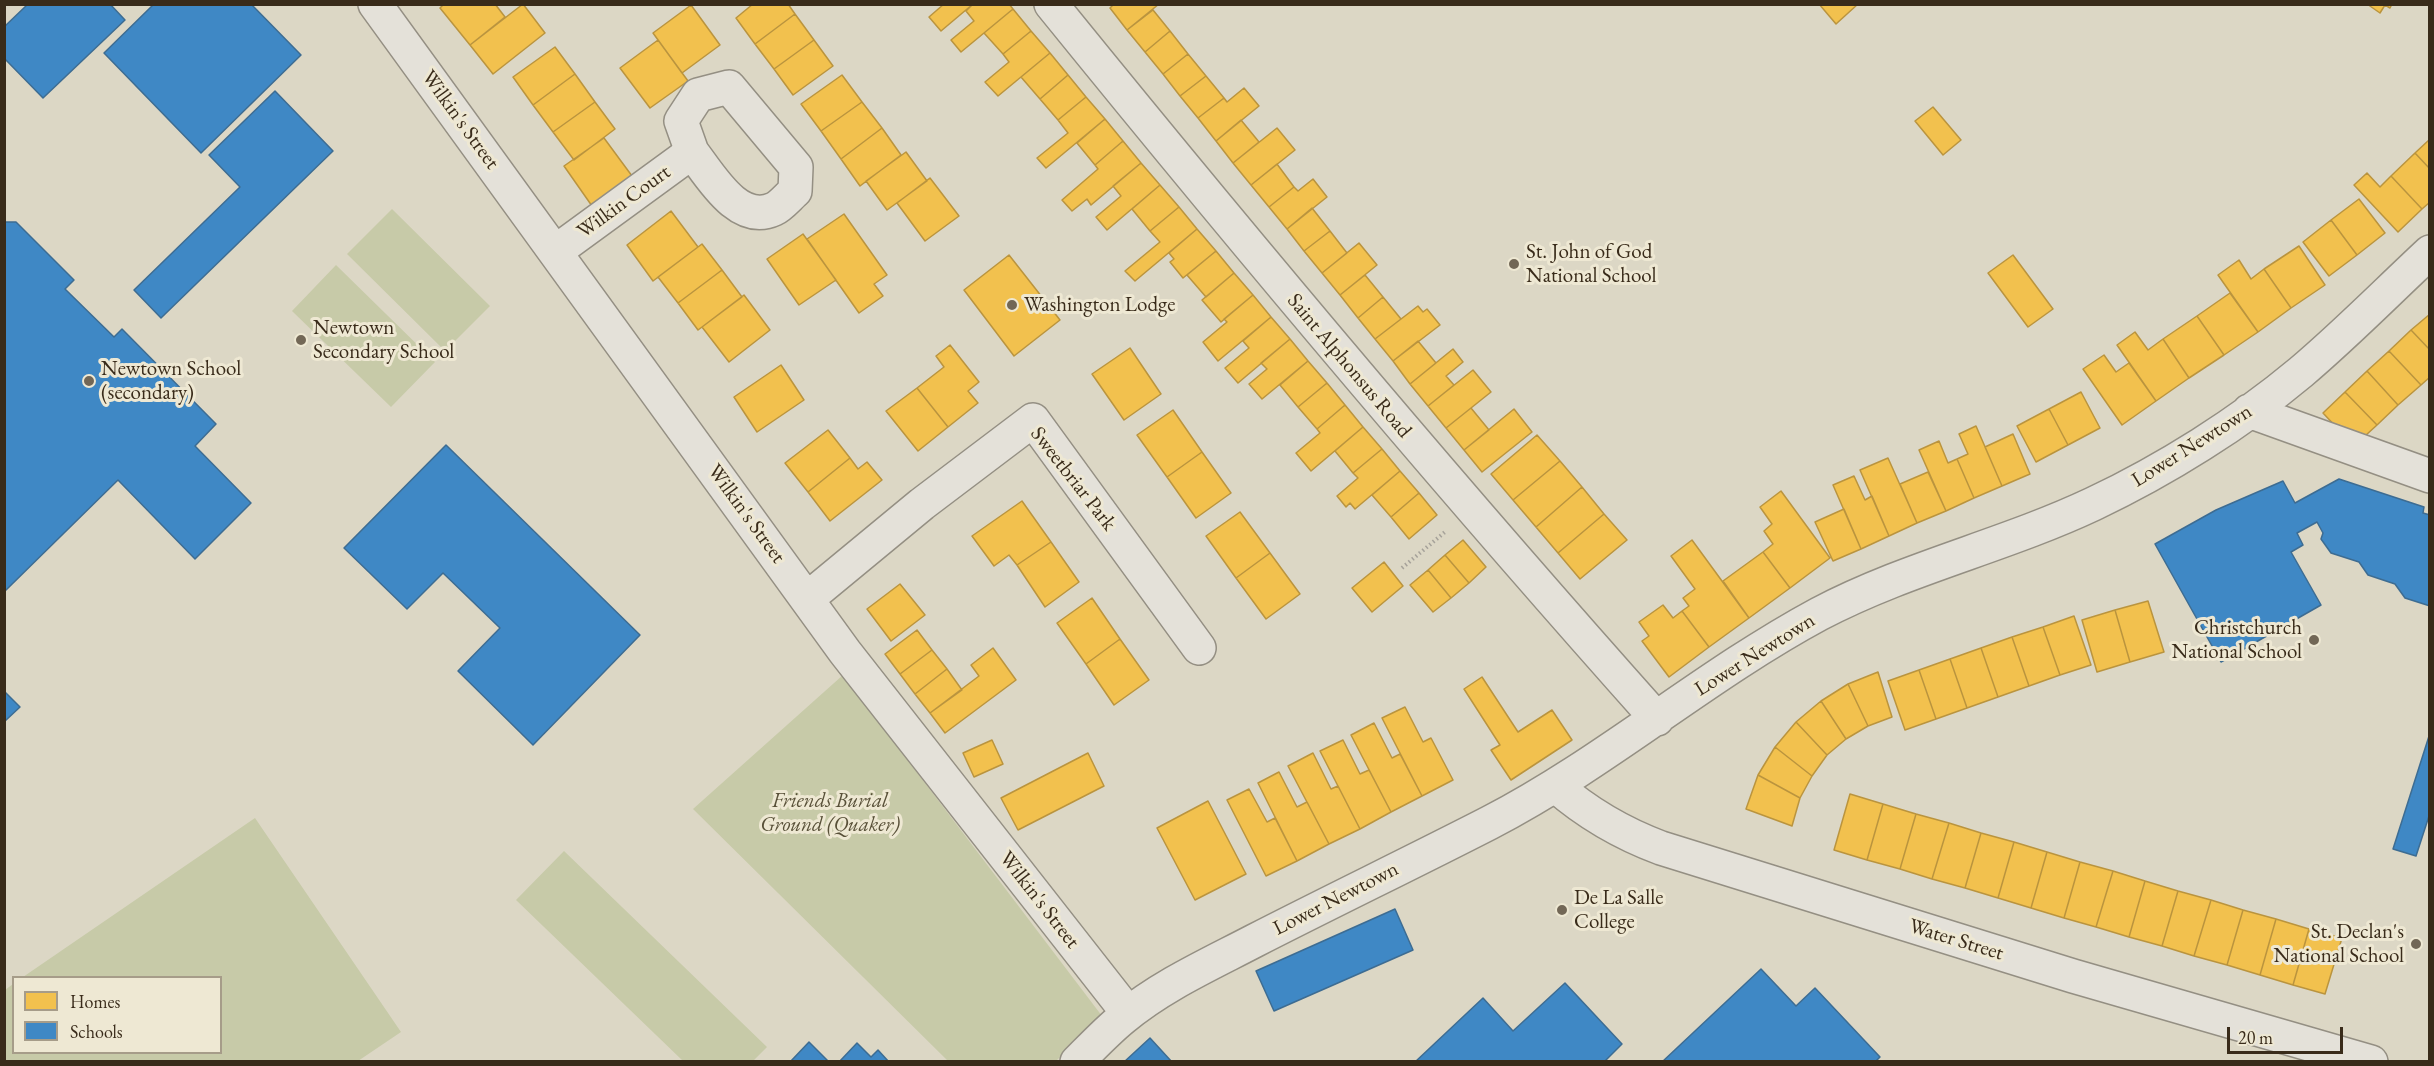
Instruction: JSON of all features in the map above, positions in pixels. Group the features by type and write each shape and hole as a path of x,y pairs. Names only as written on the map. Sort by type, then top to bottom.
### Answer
{"street":[{"name":"Wilkin's Street","path":"375,4 845,652 1128,1013"},
{"name":"Saint Alphonsus Road","path":"1051,4 1291,298 1471,509 1657,719"},
{"name":"Wilkin Court","path":"555,252 692,152"},
{"name":"Lower Newtown","path":"1077,1062 1128,1013 1206,966 1481,827 1556,786 1752,654 1825,611 1925,568 2096,503 2165,465 2272,395 2319,356 2430,252"},
{"path":"2249,411 2430,476"},
{"name":"Sweetbriar Park","path":"807,599 922,504 1034,420 1199,648"},
{"name":"Water Street","path":"1556,786 1596,818 1637,839 1661,848 2073,976 2371,1062"}],"path":[{"path":"1402,568 1471,509"}],"green space":[{"path":"392,209 490,306 445,351 347,254"},
{"path":"336,265 435,362 391,407 292,311"},
{"name":"Friends Burial Ground (Quaker)","path":"843,675 1102,1016 1056,1061 948,1061 693,809"},
{"path":"255,818 401,1032 358,1061 5,1061 5,990 12,985 12,1054 222,1054 222,976 24,976"},
{"path":"564,851 767,1047 753,1061 683,1061 516,900"}],"building: Homes":[{"path":"444,4 495,4 505,17 470,45 440,8"},
{"path":"523,4 545,33 493,74 470,45"},
{"path":"753,4 788,4 795,14 755,44 736,18"},
{"path":"944,4 973,4 941,31 929,17"},
{"path":"973,4 1009,4 1013,9 961,52 951,40 974,21 966,11"},
{"path":"1114,4 1159,4 1127,30 1110,8"},
{"path":"1819,4 1858,4 1836,24"},
{"path":"2367,4 2392,4 2390,8 2385,5 2380,13"},
{"path":"691,5 720,45 682,73 653,33"},
{"path":"1013,9 1031,31 1003,54 984,33"},
{"path":"1153,10 1170,31 1145,52 1127,30"},
{"path":"795,14 814,40 774,69 755,44"},
{"path":"1031,31 1050,53 998,96 985,82 1009,62 1003,54"},
{"path":"1170,31 1188,54 1163,74 1145,52"},
{"path":"658,40 688,81 650,108 620,68"},
{"path":"814,40 833,66 793,95 774,69"},
{"path":"555,47 575,74 533,105 513,77"},
{"path":"1050,53 1068,75 1040,99 1021,77"},
{"path":"1188,54 1206,76 1180,96 1163,74"},
{"path":"575,74 595,102 553,132 533,105"},
{"path":"842,75 862,102 821,131 801,104"},
{"path":"1068,75 1086,97 1058,120 1040,99"},
{"path":"1206,76 1224,98 1198,118 1180,96"},
{"path":"1244,88 1259,106 1216,141 1198,118 1224,98 1227,102"},
{"path":"1086,97 1105,119 1046,168 1037,158 1068,133 1058,120"},
{"path":"595,102 615,129 574,160 553,132"},
{"path":"862,102 882,128 841,159 821,131"},
{"path":"1933,107 1961,140 1943,155 1915,121"},
{"path":"1105,119 1123,141 1095,165 1077,143"},
{"path":"1241,120 1259,142 1233,163 1216,141"},
{"path":"882,128 901,155 860,186 841,159"},
{"path":"1277,128 1295,150 1251,185 1233,163"},
{"path":"604,138 632,176 592,206 564,166"},
{"path":"2430,139 2430,169 2415,153"},
{"path":"1123,141 1141,163 1091,205 1087,199 1072,211 1062,200 1098,169 1095,165"},
{"path":"906,152 927,181 887,210 866,181"},
{"path":"2415,153 2430,169 2430,202 2422,209 2391,176"},
{"path":"1141,163 1160,185 1107,230 1096,217 1121,196 1113,186"},
{"path":"1277,164 1294,187 1269,207 1251,185"},
{"path":"2367,173 2380,187 2391,176 2422,209 2398,232 2354,185"},
{"path":"930,178 959,216 925,241 897,203"},
{"path":"1313,179 1327,197 1287,229 1269,207 1294,187 1298,191"},
{"path":"1160,185 1179,207 1150,231 1132,209"},
{"path":"2359,199 2385,233 2357,255 2331,220"},
{"path":"1179,207 1197,229 1135,281 1125,271 1160,242 1150,231"},
{"path":"1312,208 1330,231 1304,251 1287,229"},
{"path":"671,211 698,247 653,281 627,245"},
{"path":"844,214 887,275 874,284 883,296 859,313 807,239"},
{"path":"2331,220 2357,255 2329,276 2303,242"},
{"path":"1197,229 1216,251 1183,278 1170,262 1174,259 1169,253"},
{"path":"1330,231 1347,253 1322,273 1304,251"},
{"path":"803,234 836,280 799,305 767,259"},
{"path":"1359,243 1377,265 1340,295 1322,273"},
{"path":"702,244 722,270 678,303 658,277"},
{"path":"2299,246 2325,285 2291,308 2264,269"},
{"path":"1216,251 1234,273 1206,297 1187,275"},
{"name":"Washington Lodge","path":"1009,255 1060,320 1014,356 964,290"},
{"path":"2013,255 2053,309 2028,327 1988,273"},
{"path":"2239,260 2251,279 2264,269 2291,308 2258,332 2218,275"},
{"path":"722,270 742,297 698,330 678,303"},
{"path":"1234,273 1253,295 1221,322 1202,300"},
{"path":"1365,275 1383,297 1358,318 1340,295"},
{"path":"2230,293 2258,332 2224,355 2197,316"},
{"path":"744,295 770,330 729,362 702,327"},
{"path":"1253,295 1271,317 1218,361 1203,342 1227,322 1224,319"},
{"path":"1383,297 1401,319 1375,339 1358,318"},
{"path":"1418,306 1423,312 1427,309 1440,325 1393,361 1375,339"},
{"path":"2430,314 2430,350 2411,330"},
{"path":"2197,316 2224,355 2189,378 2163,339"},
{"path":"1271,317 1290,339 1238,383 1225,368 1249,348 1243,341"},
{"path":"2411,330 2430,350 2430,377 2421,385 2389,351"},
{"path":"2135,332 2148,350 2163,339 2189,378 2156,401 2117,345"},
{"path":"1290,339 1308,361 1262,399 1249,384 1267,369 1261,363"},
{"path":"1418,341 1436,363 1410,384 1393,361"},
{"path":"950,345 979,382 968,391 978,403 948,427 917,388 944,367 936,356"},
{"path":"1130,348 1161,394 1124,420 1092,374"},
{"path":"1453,349 1463,362 1446,376 1454,385 1428,406 1410,384"},
{"path":"2389,351 2421,385 2398,405 2367,371"},
{"path":"2104,355 2116,372 2129,363 2156,401 2122,425 2083,369"},
{"path":"1308,361 1327,383 1298,407 1280,385"},
{"path":"781,365 804,400 757,432 734,397"},
{"path":"1473,370 1491,392 1446,428 1428,406"},
{"path":"2367,371 2398,405 2377,425 2345,392"},
{"path":"1327,383 1345,405 1317,429 1298,407"},
{"path":"917,388 948,427 918,451 886,411"},
{"path":"2081,392 2100,428 2068,445 2049,409"},
{"path":"2345,392 2377,425 2354,446 2323,413"},
{"path":"1345,405 1363,427 1311,471 1296,453 1320,433 1317,429"},
{"path":"1471,408 1489,430 1464,450 1446,428"},
{"path":"1514,409 1532,432 1482,472 1464,450"},
{"path":"2049,409 2068,445 2036,462 2017,426"},
{"path":"1173,410 1202,452 1167,477 1137,435"},
{"path":"1976,426 2002,486 1974,498 1957,459 1968,454 1959,434"},
{"path":"1363,427 1382,449 1353,473 1335,451"},
{"path":"828,430 850,458 808,492 785,463"},
{"path":"2013,434 2030,474 2002,486 1985,447"},
{"path":"1537,435 1560,461 1513,500 1491,474"},
{"path":"1939,441 1948,463 1957,459 1974,498 1946,511 1919,450"},
{"path":"1382,449 1400,471 1355,509 1350,503 1346,507 1337,496 1358,478 1353,473"},
{"path":"1202,452 1231,493 1196,518 1167,477"},
{"path":"850,458 858,469 867,462 882,480 830,521 808,492"},
{"path":"1888,458 1917,523 1889,536 1860,470"},
{"path":"1560,461 1582,487 1536,527 1513,500"},
{"path":"1400,471 1419,493 1391,517 1372,495"},
{"path":"1928,472 1946,511 1917,523 1900,484"},
{"path":"1854,476 1865,500 1872,496 1889,536 1861,549 1833,485"},
{"path":"1582,487 1604,514 1558,553 1536,527"},
{"path":"1781,491 1830,558 1790,588 1763,552 1773,544 1764,531 1772,524 1760,507"},
{"path":"1419,493 1437,515 1409,539 1391,517"},
{"path":"1022,501 1051,542 1017,565 1009,555 994,566 972,536"},
{"path":"1844,509 1861,549 1833,561 1815,522"},
{"path":"1240,512 1270,553 1236,578 1206,536"},
{"path":"1604,514 1627,540 1580,579 1558,553"},
{"path":"1463,540 1486,567 1469,583 1445,555"},
{"path":"1692,540 1749,618 1709,647 1682,611 1689,606 1683,598 1695,589 1671,556"},
{"path":"1051,542 1079,582 1045,607 1017,565"},
{"path":"1763,552 1790,588 1749,618 1723,581"},
{"path":"1270,553 1300,594 1266,619 1236,578"},
{"path":"1445,555 1469,583 1451,598 1428,570"},
{"path":"1384,562 1403,586 1372,612 1352,588"},
{"path":"1428,570 1451,598 1433,612 1410,585"},
{"path":"900,584 925,615 891,641 867,609"},
{"path":"1092,598 1120,639 1086,664 1057,623"},
{"path":"2148,601 2164,652 2130,662 2115,610"},
{"path":"1663,605 1673,618 1682,611 1709,647 1669,677 1642,641 1649,636 1639,622"},
{"path":"2115,610 2130,662 2097,672 2082,620"},
{"path":"2074,616 2091,665 2060,675 2043,627"},
{"path":"2043,627 2060,675 2029,686 2012,637"},
{"path":"917,630 932,650 900,674 885,654"},
{"path":"2012,637 2029,686 1998,697 1981,648"},
{"path":"1120,639 1149,680 1114,705 1086,664"},
{"path":"993,648 1016,680 945,733 930,713 979,676 971,665"},
{"path":"1981,648 1998,697 1967,708 1950,659"},
{"path":"932,650 947,669 915,694 900,674"},
{"path":"1950,659 1967,708 1936,719 1919,670"},
{"path":"947,669 962,690 930,713 915,694"},
{"path":"1919,670 1936,719 1905,730 1888,681"},
{"path":"1878,672 1892,717 1868,726 1848,684"},
{"path":"1482,677 1518,732 1552,710 1572,740 1511,780 1491,750 1500,745 1464,689"},
{"path":"1848,684 1868,726 1846,739 1821,701"},
{"path":"1821,701 1846,739 1827,755 1796,722"},
{"path":"1405,707 1423,742 1431,738 1453,780 1422,796 1382,718"},
{"path":"1796,722 1827,755 1812,776 1775,747"},
{"path":"1374,723 1392,758 1400,754 1422,796 1391,812 1351,735"},
{"path":"992,740 1003,764 974,777 963,753"},
{"path":"1343,740 1360,774 1369,770 1391,812 1360,829 1320,751"},
{"path":"1775,747 1812,776 1800,798 1758,775"},
{"path":"1088,753 1104,786 1018,830 1001,798"},
{"path":"1313,753 1331,789 1338,786 1360,829 1329,844 1288,766"},
{"path":"1279,772 1297,807 1307,802 1329,844 1297,861 1258,783"},
{"path":"1758,775 1800,798 1792,826 1746,809"},
{"path":"1249,789 1267,822 1275,818 1297,861 1266,876 1227,800"},
{"path":"1850,794 1883,804 1867,860 1834,850"},
{"path":"1208,801 1246,874 1195,900 1157,828"},
{"path":"1883,804 1916,814 1900,869 1867,860"},
{"path":"1916,814 1949,823 1932,879 1900,869"},
{"path":"1949,823 1981,833 1965,888 1932,879"},
{"path":"1981,833 2014,842 1998,898 1965,888"},
{"path":"2014,842 2047,852 2031,908 1998,898"},
{"path":"2047,852 2080,862 2064,918 2031,908"},
{"path":"2080,862 2113,871 2096,927 2064,918"},
{"path":"2113,871 2145,881 2129,937 2096,927"},
{"path":"2145,881 2178,891 2162,946 2129,937"},
{"path":"2178,891 2211,900 2194,956 2162,946"},
{"path":"2211,900 2243,910 2227,965 2194,956"},
{"path":"2243,910 2276,919 2260,975 2227,965"},
{"path":"2276,919 2309,929 2293,985 2260,975"},
{"path":"2309,929 2342,938 2325,994 2293,985"}],"building: Schools":[{"path":"28,4 110,4 125,20 43,98 4,58 4,27"},
{"path":"154,4 251,4 301,55 201,153 104,53"},
{"path":"275,91 333,151 161,318 134,290 240,187 209,155"},
{"name":"Newtown School (secondary)","path":"4,222 16,222 74,280 65,289 114,337 122,329 216,424 195,446 251,503 195,559 118,480 4,592"},
{"path":"446,445 640,635 533,745 458,671 500,628 443,573 407,609 344,548"},
{"path":"2339,479 2424,507 2423,513 2430,515 2430,606 2405,598 2395,584 2368,575 2359,562 2331,553 2321,539 2323,533 2317,522 2297,533 2303,545 2291,552 2321,605 2221,662 2155,544 2216,510 2283,481 2295,503"},
{"path":"4,691 20,707 4,722"},
{"path":"2430,733 2430,813 2416,856 2393,849"},
{"path":"1395,909 1413,950 1274,1011 1256,971"},
{"path":"1761,969 1796,1006 1815,988 1880,1057 1875,1062 1662,1062"},
{"path":"1565,983 1622,1044 1604,1062 1415,1062 1483,998 1513,1031"},
{"path":"1150,1038 1172,1062 1124,1062"},
{"path":"809,1042 829,1062 790,1062"},
{"path":"857,1043 871,1057 878,1050 889,1062 839,1062"}],"place":[{"name":"St. John of God National School","path":"1514,264"},
{"name":"Washington Lodge","path":"1012,305"},
{"name":"Newtown Secondary School","path":"301,340"},
{"name":"Newtown School (secondary)","path":"89,381"},
{"name":"Christchurch National School","path":"2314,640"},
{"name":"De La Salle College","path":"1562,910"},
{"name":"St. Declan's National School","path":"2416,944"}]}
